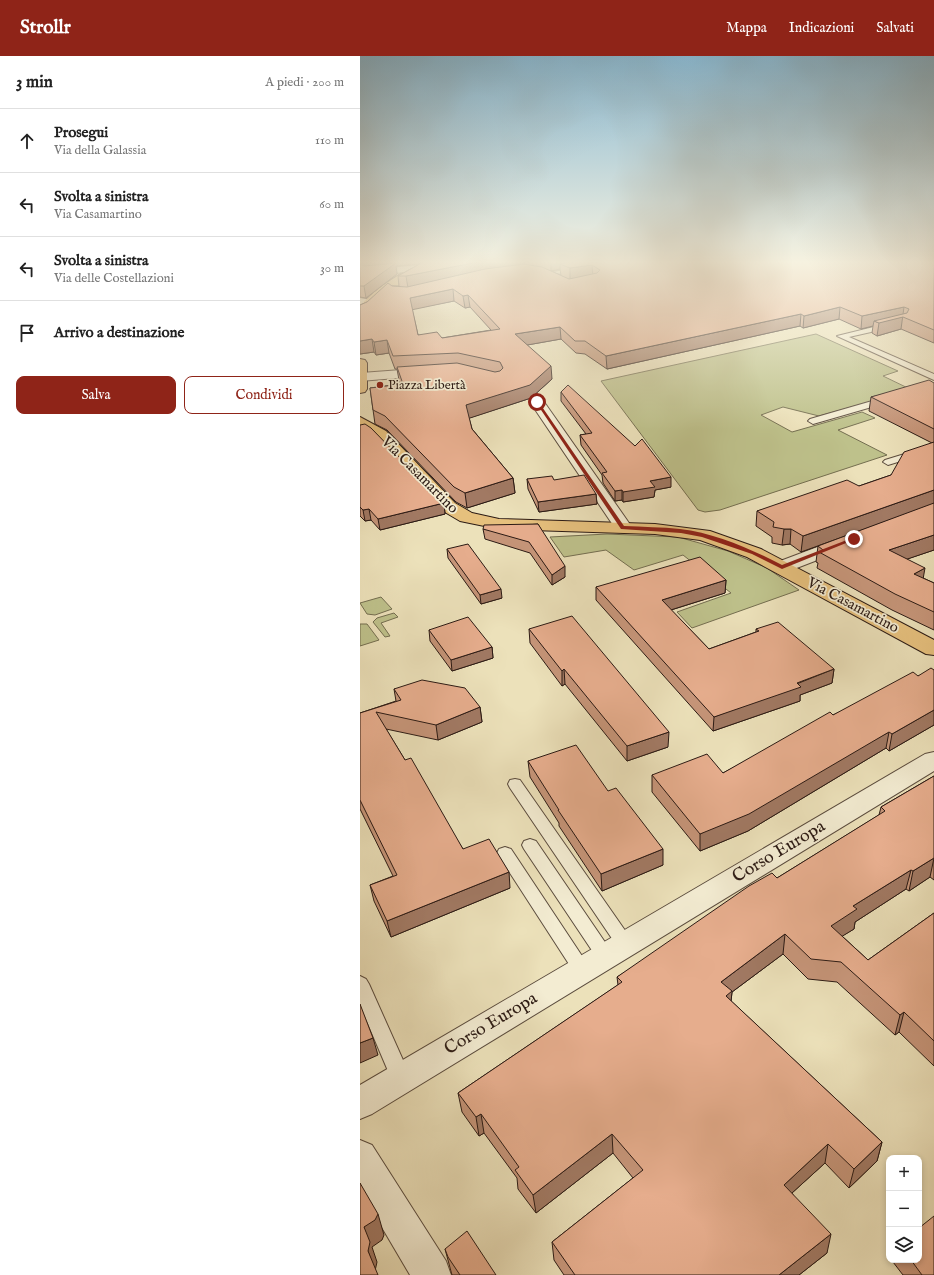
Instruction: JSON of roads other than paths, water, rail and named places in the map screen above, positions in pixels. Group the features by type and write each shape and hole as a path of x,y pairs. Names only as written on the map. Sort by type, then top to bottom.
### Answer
{"main road":[{"name":"Via Casamartino","path":"360,422 380,434 449,507 461,516 473,520 499,524 681,531 703,535 754,553 934,649"}],"street":[{"path":"360,376 441,371"},
{"path":"537,402 623,528"},
{"path":"782,567 861,537"},
{"name":"Corso Europa","path":"360,1103 934,760"},
{"path":"360,1157 432,1275"}],"lane":[{"path":"902,322 841,336 934,377"},
{"path":"812,421 896,397"},
{"path":"888,462 934,448"},
{"path":"514,784 604,957"},
{"path":"530,845 604,957"},
{"path":"505,853 604,957"},
{"path":"360,984 401,1078"}],"place":[{"name":"Piazza Libertà","path":"380,385"}]}
